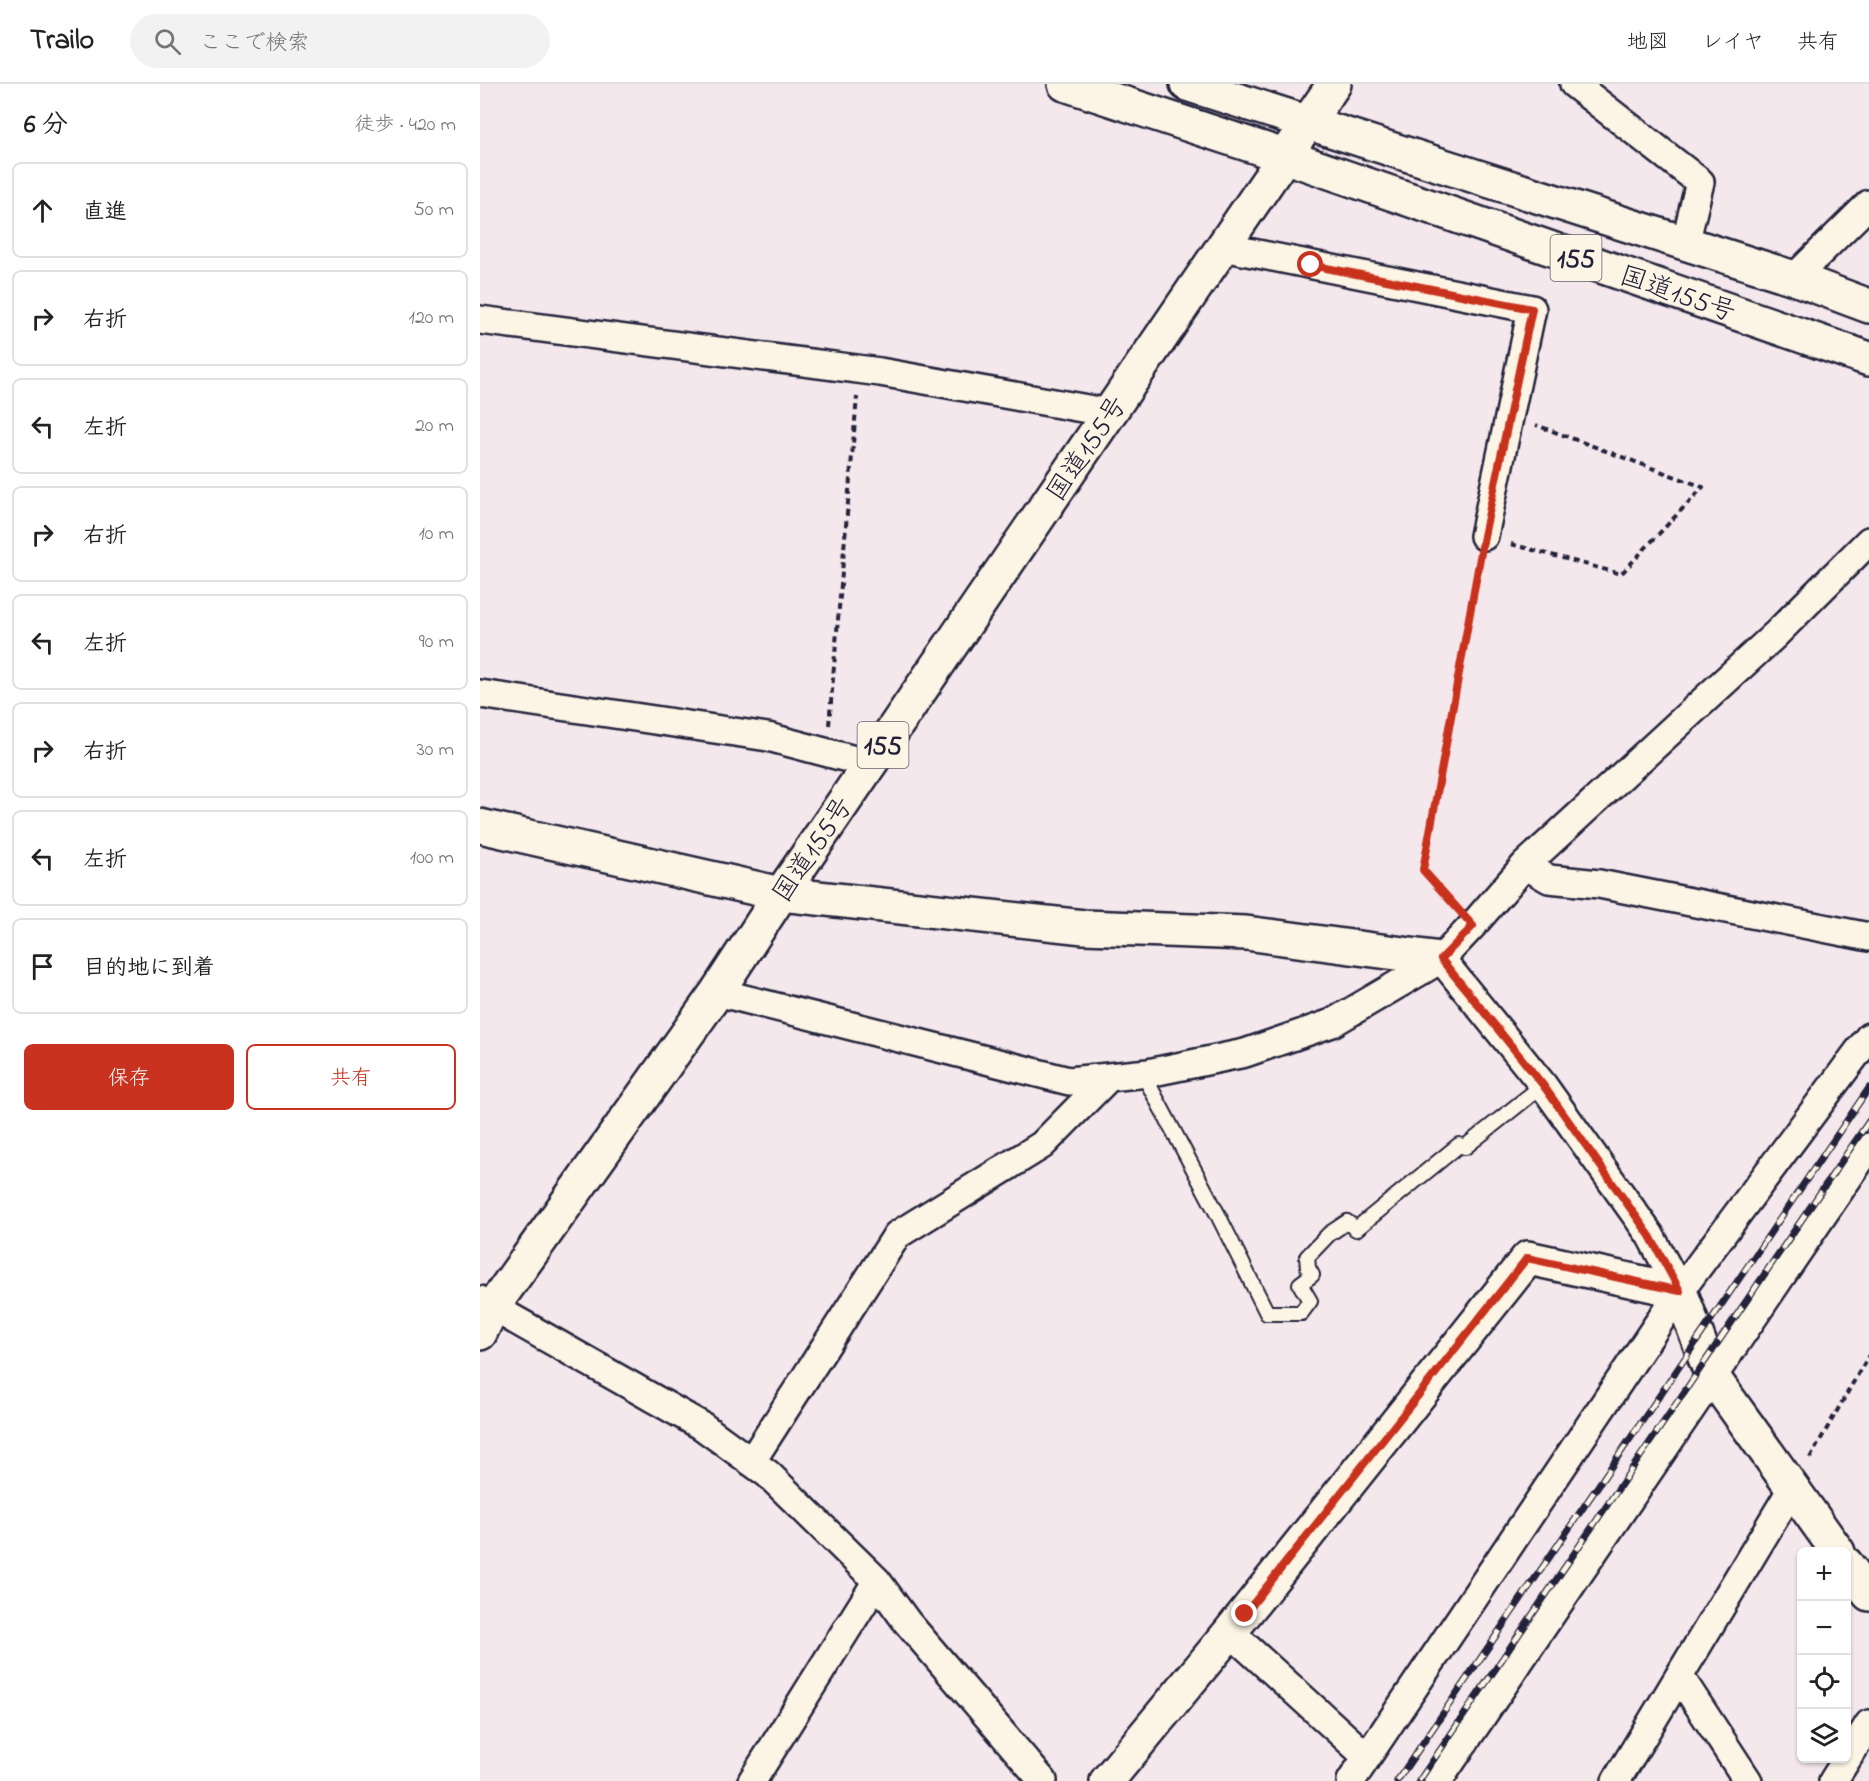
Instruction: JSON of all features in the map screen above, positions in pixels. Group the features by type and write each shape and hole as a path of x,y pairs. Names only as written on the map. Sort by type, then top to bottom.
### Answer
{"main road":[{"name":"国道155号","path":"1065,84 1284,156 1869,359"},
{"name":"国道155号","path":"1187,84 1794,278 1869,306"},
{"path":"1306,123 1334,84"},
{"name":"国道155号","path":"484,1314 717,992 781,894 1306,123"},
{"path":"480,826 781,894 1084,927 1246,933 1441,959"},
{"path":"1107,1781 1230,1632 1527,1258 1680,1291 1712,1376 1835,1547"},
{"path":"1851,1571 1869,1594"}],"street":[{"path":"1574,84 1700,182 1685,244"},
{"path":"1794,278 1869,204"},
{"path":"1223,247 1532,309 1484,536"},
{"path":"480,320 859,370 1110,413"},
{"path":"717,992 1069,1081 1148,1073 1245,1053 1332,1023 1441,959 1473,926 1525,865 1775,635 1869,541"},
{"path":"480,694 768,737 870,764"},
{"path":"1525,865 1550,879 1599,884 1869,937"},
{"path":"1441,959 1543,1085 1650,1236 1680,1291"},
{"path":"1351,1781 1680,1291 1869,1037"},
{"path":"751,1462 897,1235 1041,1145 1109,1077"},
{"path":"1438,1781 1869,1147"},
{"path":"484,1314 702,1426 768,1474 877,1581 907,1622 1043,1781"},
{"path":"1616,1781 1793,1487"},
{"path":"752,1781 877,1581"},
{"path":"1230,1632 1367,1757"},
{"path":"1680,1677 1748,1781"},
{"path":"1833,1781 1869,1724"}],"lane":[{"path":"1148,1073 1149,1085 1267,1313 1301,1313 1310,1301 1300,1284 1312,1275 1308,1268 1307,1257 1329,1234 1347,1222 1356,1229 1460,1145 1466,1147 1543,1085"}],"path":[{"path":"827,753 859,370"},
{"path":"1473,926 1423,870 1484,536 1621,574 1703,487 1510,415"},
{"path":"1793,1487 1869,1354"}],"railway":[{"path":"1397,1781 1869,1088"},
{"path":"1419,1781 1869,1121"}],"route":[{"path":"1245,1614 1527,1258 1680,1291 1650,1236 1543,1085 1441,959 1473,926 1423,870 1484,536 1532,309 1311,265"}]}
